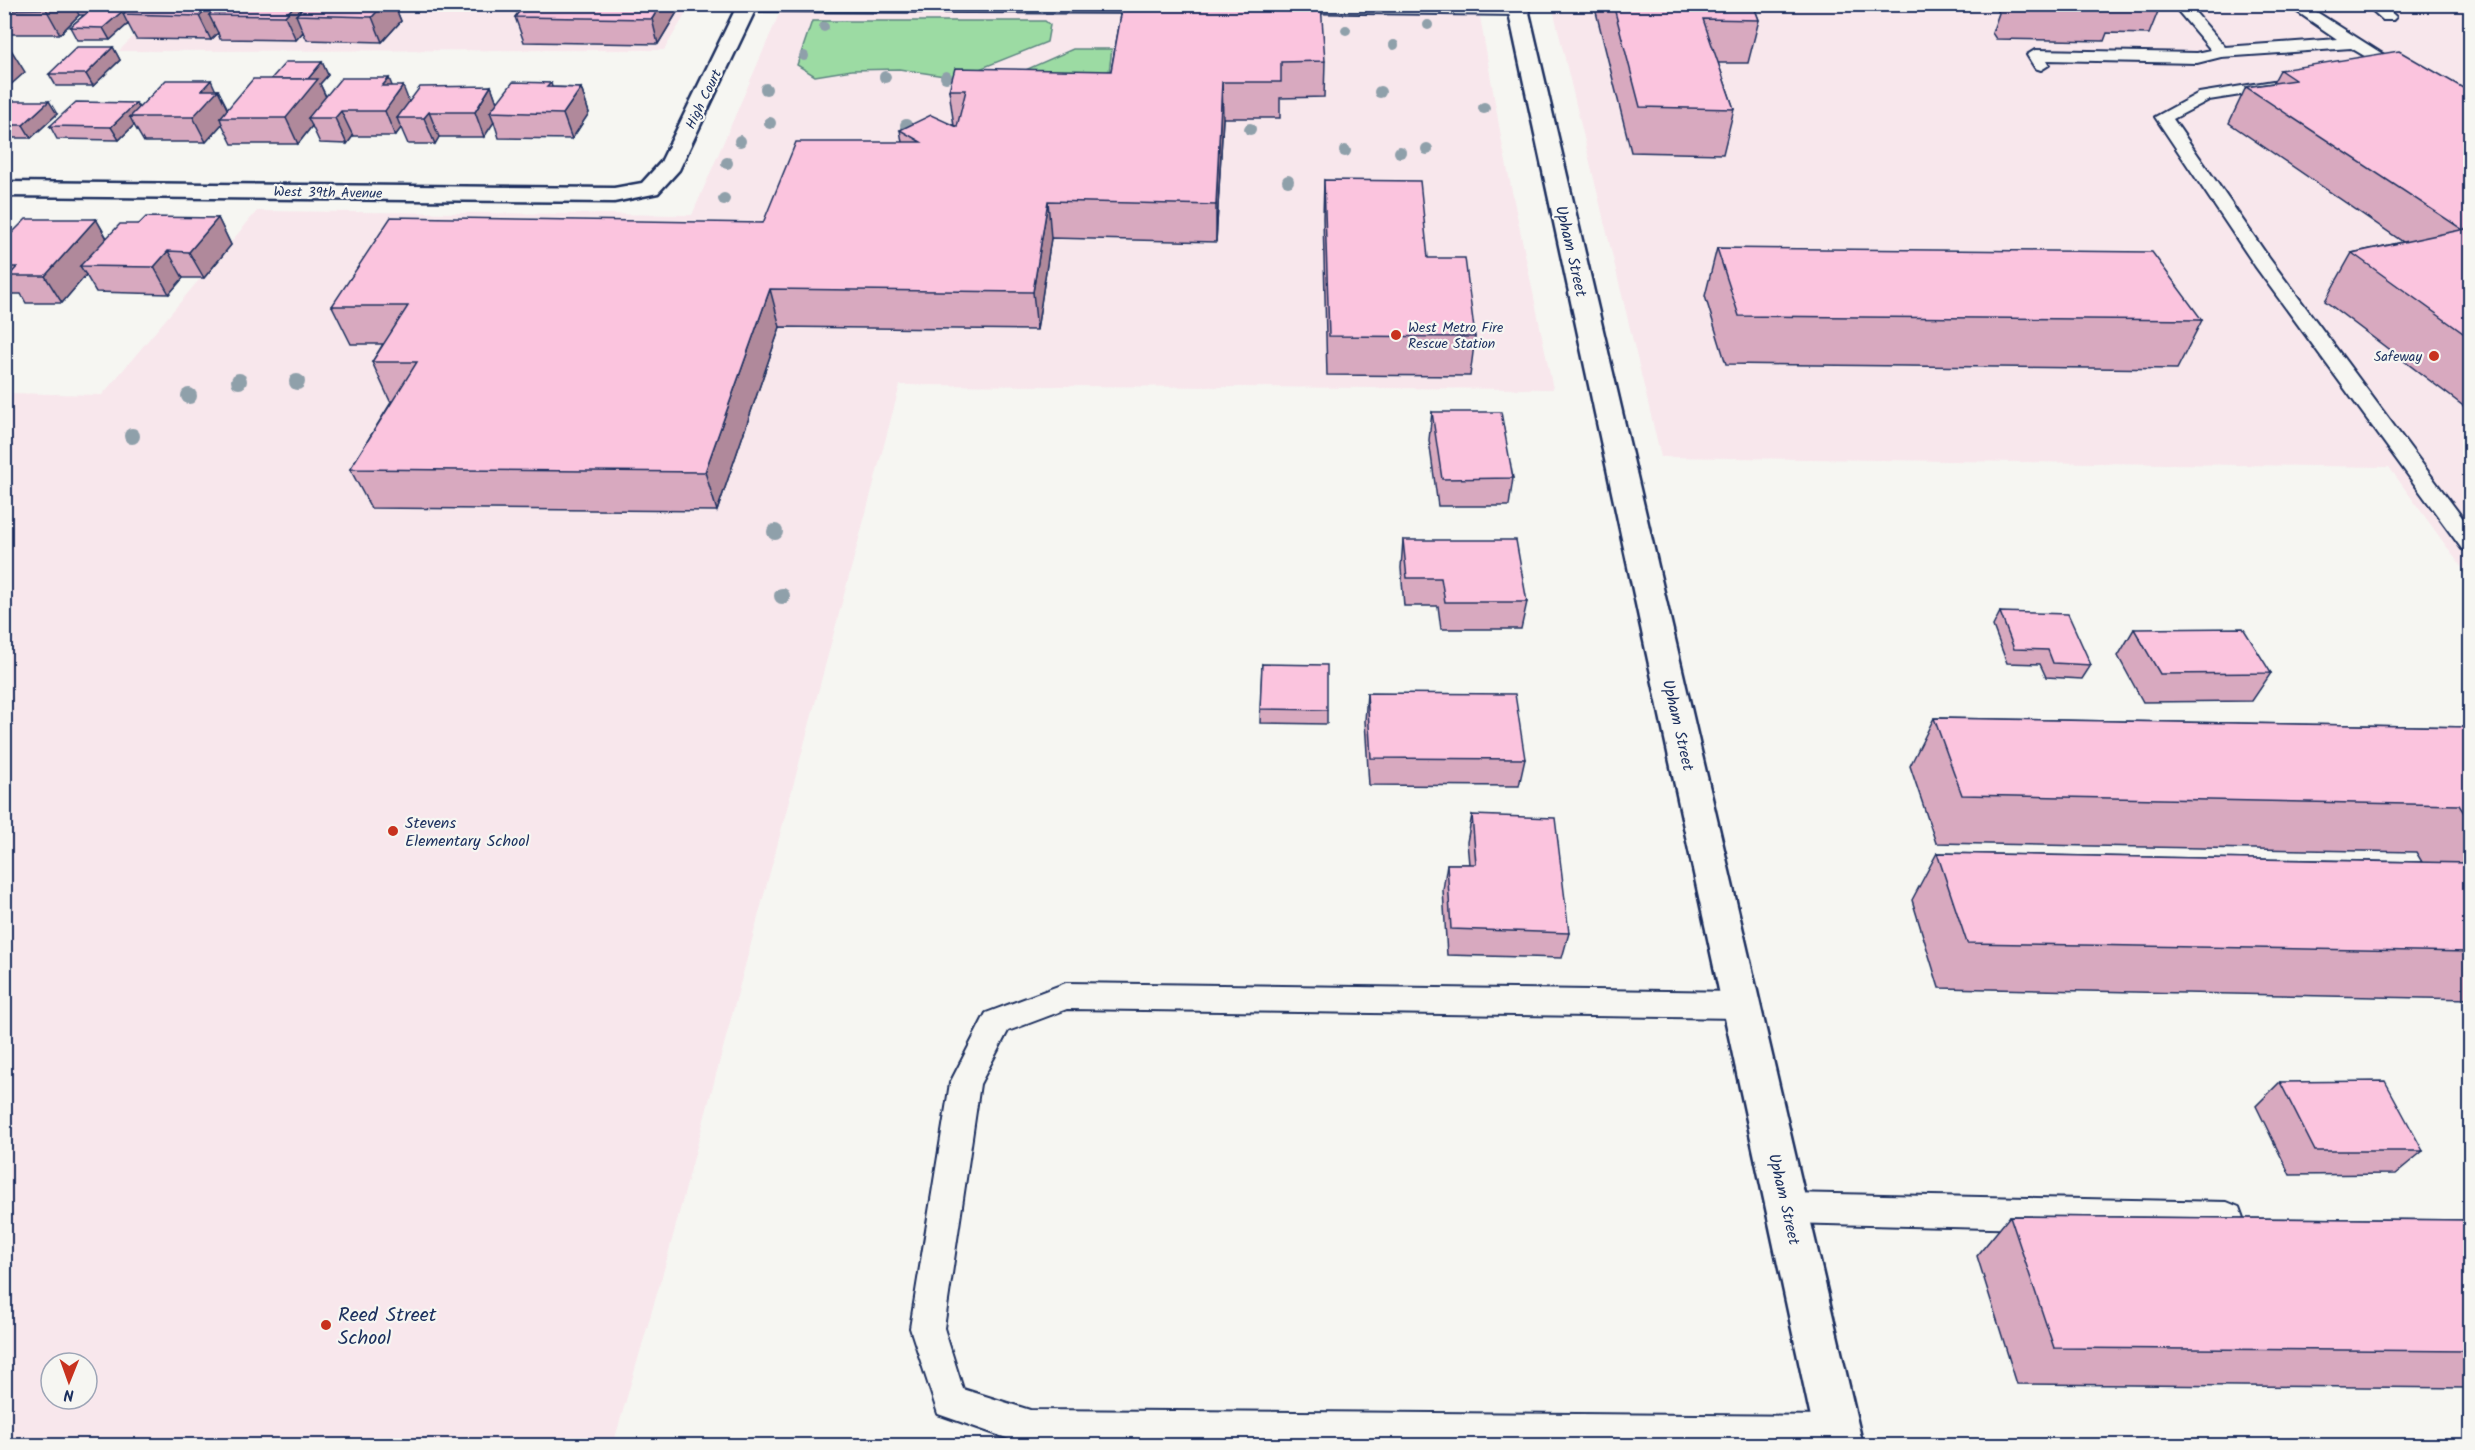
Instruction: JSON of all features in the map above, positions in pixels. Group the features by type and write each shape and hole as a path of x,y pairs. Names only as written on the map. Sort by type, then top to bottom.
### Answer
{"street":[{"name":"High Court","path":"650,188 671,165 748,5"},
{"name":"Upham Street","path":"1518,7 1838,1440"},
{"name":"West 39th Avenue","path":"4,189 614,195 650,188"}],"lane":[{"path":"2179,4 2221,52"},
{"path":"2294,4 2353,43 2413,78"},
{"path":"2372,4 2388,17"},
{"path":"748,5 1175,8"},
{"path":"1267,9 1518,7"},
{"path":"2042,65 2035,55 2197,58 2221,52 2353,43"},
{"path":"2370,70 2394,67"},
{"path":"2300,81 2205,96 2163,117 2262,262 2470,544"},
{"path":"1741,1005 1066,996 997,1022 965,1083 927,1328 950,1402 1030,1428 1778,1431 1838,1440"},
{"path":"1787,1208 2255,1219"}],"shaded area":[{"path":"164,5 691,5 664,50 119,51"},
{"name":"Stevens Elementary School","path":"783,5 1478,5 1503,148 1553,389 900,385 665,1266 613,1445 5,1446 5,393 102,395 257,211 692,215"},
{"path":"1552,5 2470,5 2470,579 2389,467 1661,457"}],"green space":[{"path":"812,21 1045,21 1050,25 1047,42 957,78 899,69 852,70 815,76 797,65"},
{"path":"1073,49 1112,49 1106,95 971,94"}],"building":[{"path":"4,4 51,4 46,9 4,10"},
{"path":"134,4 211,4 199,16 123,14"},
{"path":"219,4 296,4 285,16 209,15"},
{"path":"307,4 384,4 372,17 296,15"},
{"path":"525,4 661,4 652,19 515,17"},
{"path":"1123,4 1321,4 1325,61 1281,62 1281,82 1222,82 1216,205 1048,201 1033,292 770,289 705,472 350,469 417,362 372,362 408,306 332,306 391,217 763,223 796,142 921,142 900,130 931,115 957,127 966,90 949,90 955,68 1111,71"},
{"path":"1613,4 1753,4 1759,20 1703,19 1734,109 1640,107"},
{"path":"93,8 126,8 103,28 70,27"},
{"path":"77,47 113,47 86,74 49,74"},
{"path":"2399,51 2470,92 2470,228 2463,230 2246,87 2295,80 2280,70"},
{"path":"286,62 322,62 308,79 271,79"},
{"path":"341,78 389,78 382,86 403,86 385,111 341,111 335,118 308,118"},
{"path":"253,79 318,79 286,118 220,118"},
{"path":"166,80 211,80 202,90 218,90 193,117 130,117"},
{"path":"513,82 551,83 547,87 581,88 563,114 490,112"},
{"path":"491,86 475,112 429,112 424,118 397,118 420,87"},
{"path":"4,101 49,101 23,125 4,125"},
{"path":"76,102 136,103 111,127 50,126"},
{"name":"West Metro Fire Rescue Station","path":"1324,180 1420,181 1428,258 1465,258 1475,337 1329,336"},
{"path":"146,217 218,218 189,252 168,251 154,267 80,266 120,224 139,224"},
{"path":"26,219 96,219 45,276 9,276 17,267 4,267 4,241"},
{"path":"2470,228 2470,338 2352,253"},
{"path":"1717,248 2152,252 2202,320 1739,316"},
{"path":"1432,412 1501,412 1513,478 1442,479"},
{"path":"1403,540 1516,540 1527,602 1445,602 1441,578 1407,578"},
{"path":"2000,612 2068,614 2091,665 2053,663 2048,650 2014,649"},
{"path":"2243,628 2271,673 2160,674 2134,629"},
{"path":"1262,664 1327,665 1327,710 1260,709"},
{"path":"1367,693 1515,694 1525,759 1371,758"},
{"path":"1934,718 2470,727 2470,822 2459,805 1962,795"},
{"path":"1472,815 1555,818 1569,933 1451,929 1447,864 1476,864"},
{"path":"1937,853 2470,863 2470,952 1967,943"},
{"path":"2385,1081 2423,1151 2315,1151 2280,1082"},
{"path":"2010,1216 2470,1220 2470,1351 2054,1348"}],"place":[{"name":"West Metro Fire Rescue Station","path":"1396,335"},
{"name":"Safeway","path":"2434,356"},
{"name":"Stevens Elementary School","path":"393,831"},
{"name":"Reed Street School","path":"326,1325"}]}
